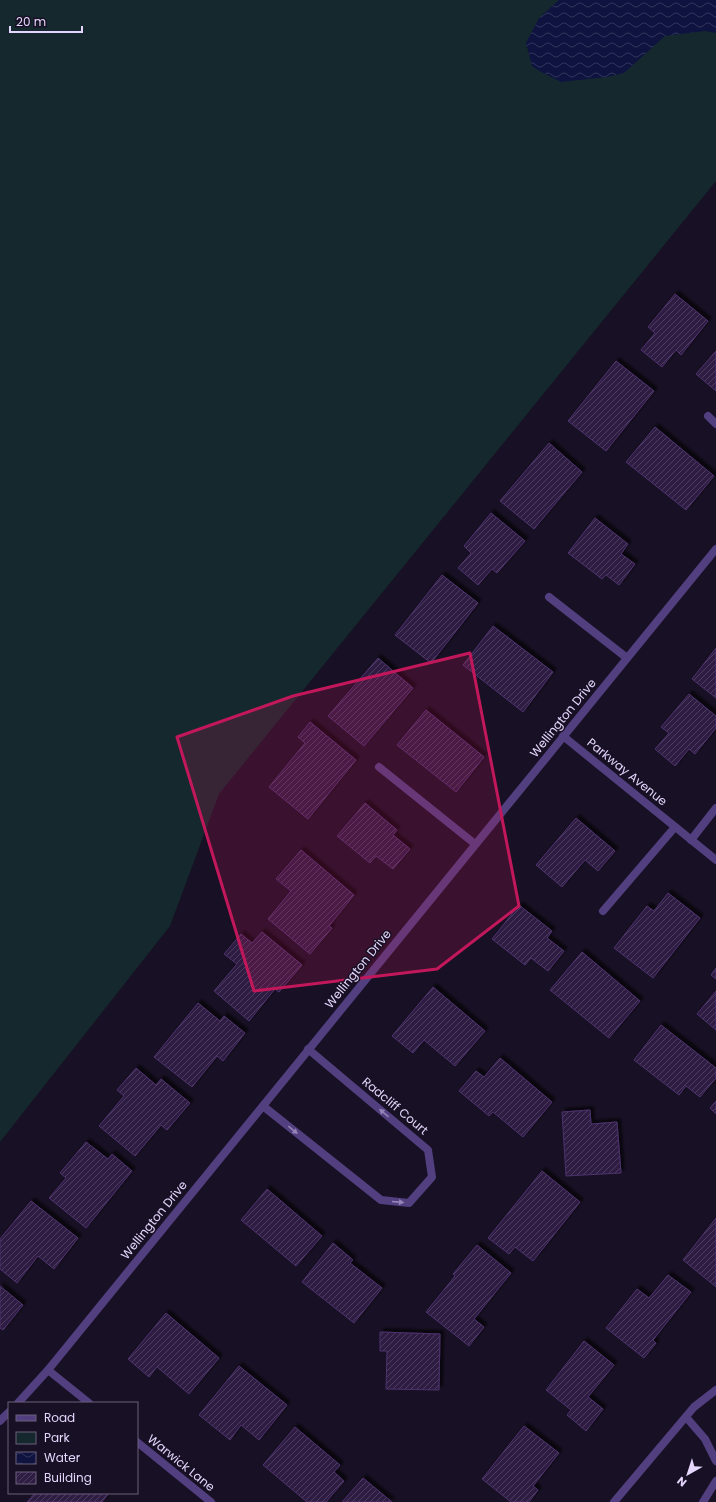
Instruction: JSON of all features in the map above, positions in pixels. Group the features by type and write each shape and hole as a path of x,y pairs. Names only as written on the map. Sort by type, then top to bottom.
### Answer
{"street":[{"path":"708,416 716,424"},
{"name":"Wellington Drive","path":"19,1402 48,1370 716,549"},
{"path":"549,597 627,658"},
{"name":"Parkway Avenue","path":"563,736 716,860"},
{"path":"379,767 475,844"},
{"path":"691,840 716,808"},
{"path":"603,911 675,827"},
{"name":"Radcliff Court","path":"263,1106 381,1200 409,1203 432,1177 428,1150 308,1049"},
{"path":"48,1370 88,1402"},
{"path":"614,1502 694,1407 716,1390"},
{"path":"0,1420 8,1413"},
{"path":"686,1417 705,1439 716,1461"},
{"name":"Warwick Lane","path":"138,1443 211,1502"},
{"path":"703,1502 716,1481"}],"highlighted area":[{"path":"470,653 519,906 437,969 254,991 177,737 293,696"}],"green space":[{"path":"0,0 716,0 716,181 219,794 170,926 0,1142"}],"water":[{"path":"559,0 716,0 716,33 705,31 665,36 624,73 607,77 561,82 532,66 526,43 539,18"}],"building":[{"path":"675,294 708,321 681,355 676,350 662,367 641,350 655,333 648,327"},
{"path":"716,351 716,391 696,374"},
{"path":"616,361 654,391 606,451 568,421"},
{"path":"655,427 714,476 686,510 626,462"},
{"path":"549,443 582,472 534,529 500,501"},
{"path":"491,513 525,541 497,573 492,569 478,585 458,568 471,553 464,546"},
{"path":"595,518 628,544 621,554 635,564 619,585 606,575 602,579 568,553"},
{"path":"442,575 478,603 431,663 395,635"},
{"path":"493,626 553,672 523,712 463,665"},
{"path":"716,648 716,698 692,679"},
{"path":"378,658 413,688 364,746 328,716"},
{"path":"689,694 716,716 716,728 695,754 689,749 675,766 655,749 669,733 661,727"},
{"path":"426,710 484,757 456,792 397,745"},
{"path":"310,722 356,760 308,819 269,787 305,743 298,737"},
{"path":"365,803 397,830 393,835 410,849 393,869 376,856 370,863 337,836"},
{"path":"576,818 615,851 598,871 585,860 562,887 536,865"},
{"path":"301,850 354,895 329,926 332,928 310,954 268,919 291,891 276,879"},
{"path":"668,893 700,918 653,978 614,948 647,906 654,911"},
{"path":"519,905 552,931 547,938 564,951 548,971 531,958 525,965 492,939"},
{"path":"262,932 302,965 279,992 275,989 249,1021 214,991 237,964 224,954 241,934 252,943"},
{"path":"582,952 640,1001 609,1038 550,990"},
{"path":"716,968 716,979 711,975"},
{"path":"433,987 485,1031 455,1066 424,1040 413,1053 392,1036"},
{"path":"716,991 716,1030 697,1014"},
{"path":"198,1003 220,1021 224,1016 245,1033 223,1061 217,1056 192,1087 154,1057"},
{"path":"661,1025 716,1068 716,1078 700,1097 686,1086 679,1095 634,1060"},
{"path":"500,1058 552,1102 523,1137 493,1112 489,1116 459,1091 476,1071 484,1077"},
{"path":"136,1068 156,1085 161,1079 190,1103 167,1130 161,1125 135,1156 99,1126 124,1096 117,1090"},
{"path":"716,1101 716,1114 710,1108"},
{"path":"590,1110 591,1124 617,1122 621,1173 566,1176 562,1112"},
{"path":"86,1142 108,1159 112,1154 132,1171 86,1228 49,1198 66,1178 60,1173"},
{"path":"542,1171 580,1202 533,1261 515,1247 509,1254 488,1238"},
{"path":"267,1189 322,1236 296,1266 241,1220"},
{"path":"31,1201 78,1238 54,1269 38,1256 17,1283 0,1269 0,1239"},
{"path":"716,1218 716,1287 683,1260"},
{"path":"333,1243 353,1260 350,1263 382,1288 354,1323 302,1282"},
{"path":"477,1245 511,1273 474,1319 484,1327 469,1346 426,1312 455,1276 453,1274"},
{"path":"668,1275 691,1292 653,1340 656,1343 644,1358 606,1328 637,1289 649,1298"},
{"path":"0,1286 23,1305 3,1330 0,1328"},
{"path":"166,1313 219,1358 189,1394 157,1367 149,1377 128,1359"},
{"path":"380,1332 440,1334 439,1390 386,1389 387,1351 380,1351"},
{"path":"584,1341 614,1365 588,1397 603,1409 586,1431 567,1415 571,1410 546,1390"},
{"path":"239,1366 287,1405 259,1440 241,1425 230,1440 199,1415"},
{"path":"524,1426 559,1453 533,1486 538,1490 529,1502 511,1502 482,1479"},
{"path":"295,1427 340,1465 334,1472 344,1481 326,1502 307,1502 263,1465"},
{"path":"363,1478 392,1502 342,1502"},
{"path":"34,1494 108,1494 102,1502 27,1502"}]}
